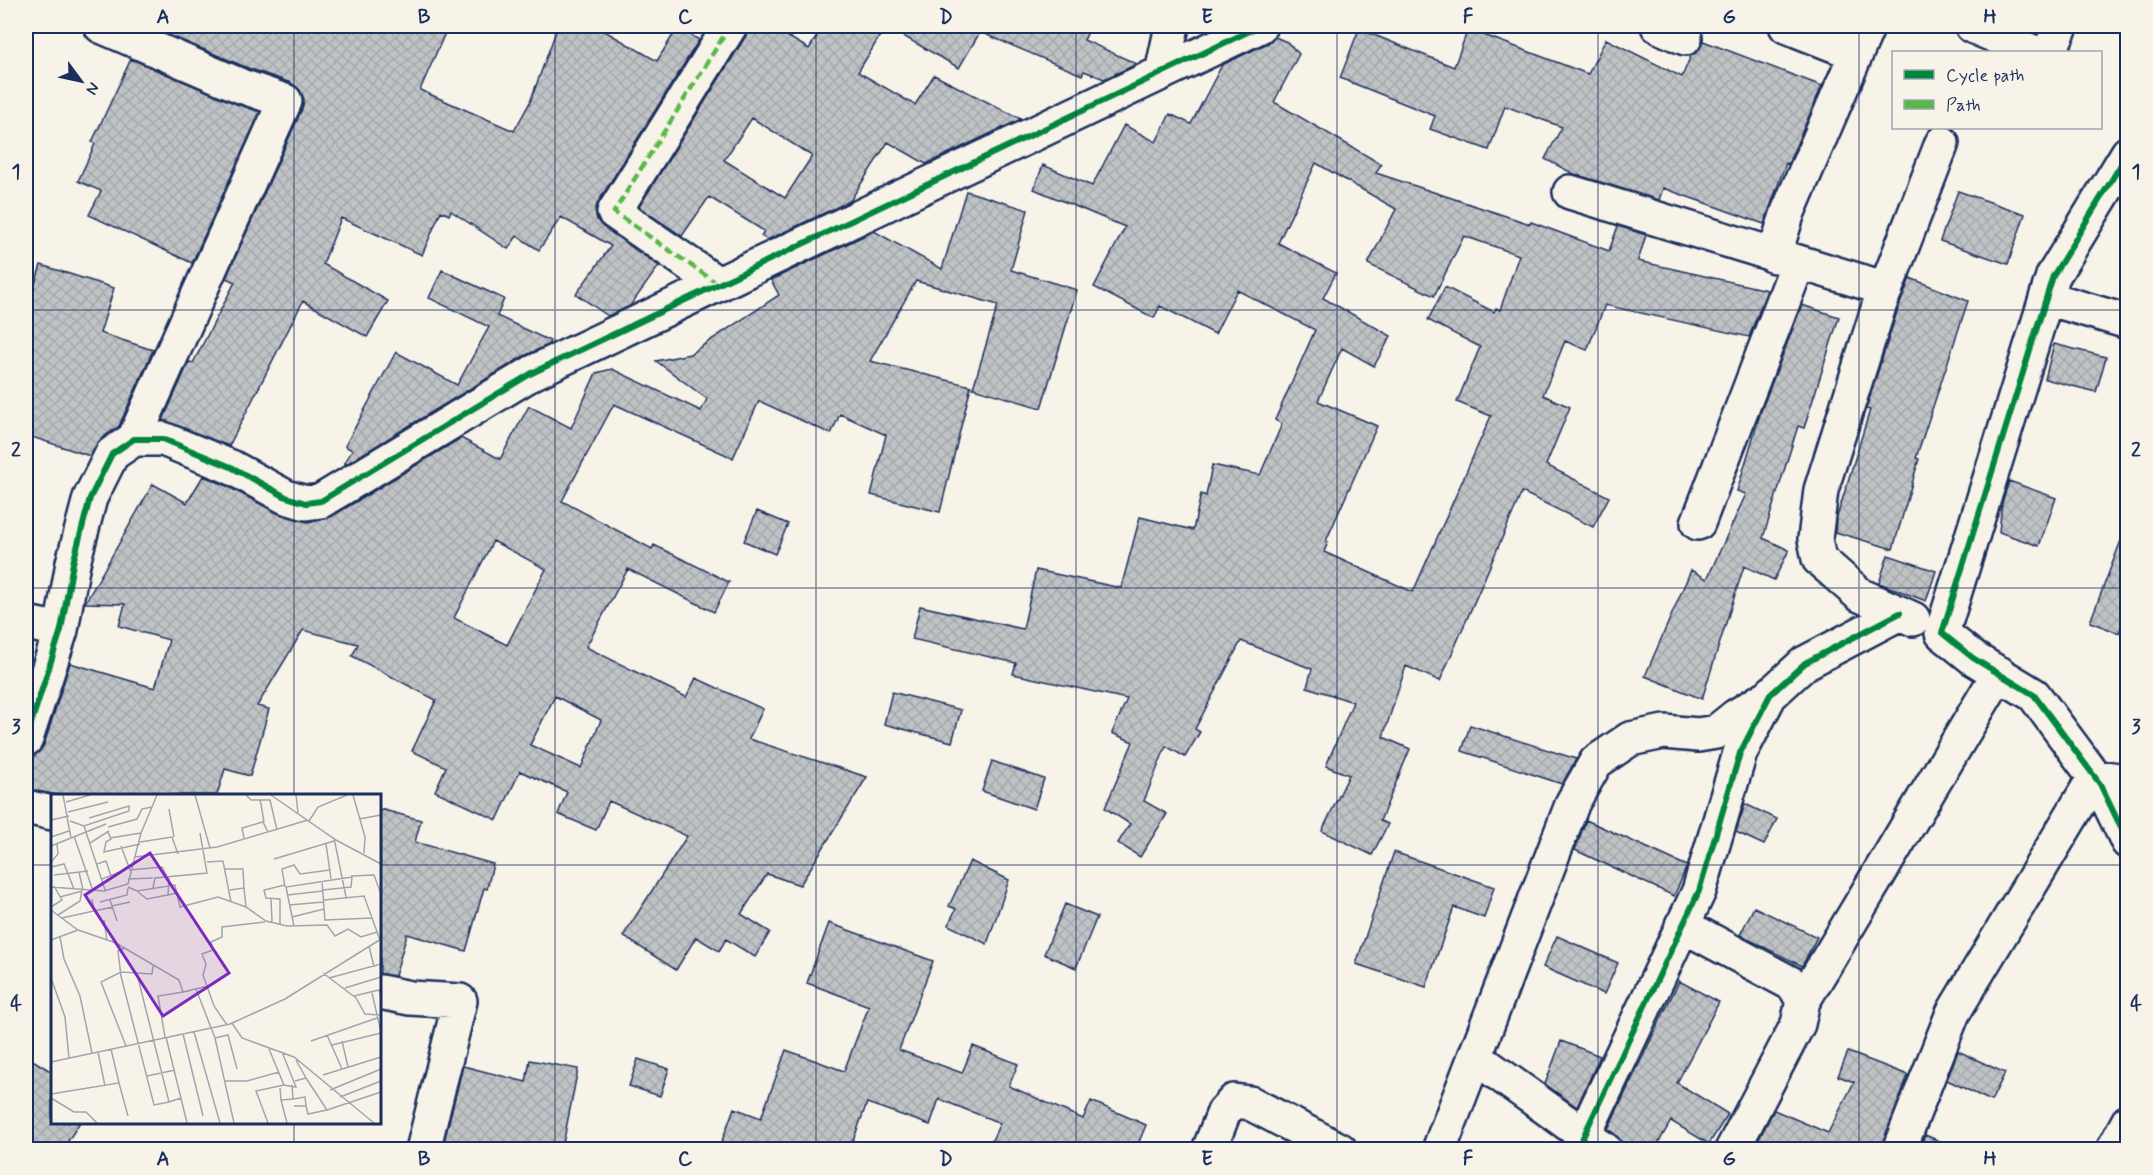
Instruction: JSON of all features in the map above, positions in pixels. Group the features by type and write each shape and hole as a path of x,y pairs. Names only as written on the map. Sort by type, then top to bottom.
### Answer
{"street":[{"path":"26,739 61,630 73,563 90,498 112,454 134,439 285,101 241,86 100,26"},
{"path":"718,284 614,212 730,26"},
{"path":"1161,73 1172,26"},
{"path":"134,439 164,439 231,467 286,497 306,503 321,501 532,373 1260,26"},
{"path":"1698,523 1786,259 1788,212 1861,39 1786,26"},
{"path":"1972,26 2031,51"},
{"path":"2049,51 2061,26"},
{"path":"1942,143 1886,289 1821,490 1815,539 1819,559 1860,595 1942,633 1972,658 2034,695 2095,777 2127,842"},
{"path":"1942,633 2054,276 2127,153"},
{"path":"1570,192 1886,289"},
{"path":"2047,298 2127,322"},
{"path":"1439,1149 1573,802 1596,762 1630,739 1664,732 1698,735 1716,732 1736,716 1770,695 1805,663 1900,613"},
{"path":"26,623 61,630"},
{"path":"1732,1149 1798,1024 1803,1001 1999,673"},
{"path":"1475,1057 1589,1145 1682,925 1699,891 1740,753 1770,695"},
{"path":"2095,777 2127,782"},
{"path":"1899,1149 1953,1013 2095,777"},
{"path":"26,807 51,813"},
{"path":"1682,925 1794,986 1803,1001"},
{"path":"381,992 410,998 460,1001 423,1149"},
{"path":"1209,1149 1224,1112 1234,1101 1250,1103 1340,1149"},
{"path":"2113,1149 2127,1122"}],"building":[{"path":"147,26 448,26 420,90 514,131 530,102 558,26 596,26 657,61 678,27 699,40 595,210 597,220 603,227 659,266 630,306 608,316 576,294 611,246 561,217 539,250 517,236 508,249 451,211 449,215 441,211 422,255 341,218 323,264 388,301 367,337 303,301 229,446 163,420 189,362 193,363 235,282 226,278 302,109 304,99 300,90 291,83 248,68"},
{"path":"750,26 770,26 809,49 823,26 886,26 858,72 915,105 934,75 1021,119 926,164 888,142 850,201 767,240 761,236 764,231 709,197 682,236 639,207 746,36","holes":["752,118 812,156 785,198 724,160"]},
{"path":"886,26 1091,26 1084,40 1137,64 1104,79 1084,71 1082,75 980,32 959,68"},
{"path":"1359,29 1454,67 1468,29 1588,74 1606,39 1682,77 1691,55 1696,53 1703,41 1822,86 1788,164 1786,163 1764,224 1663,188 1659,200 1574,174 1545,159 1562,127 1505,106 1489,150 1430,129 1435,116 1340,78"},
{"path":"1275,37 1287,42 1299,54 1274,102 1381,164 1376,173 1530,224 1531,222 1609,251 1618,226 1646,235 1638,261 1767,290 1749,337 1605,305 1587,350 1565,341 1543,395 1570,407 1546,465 1609,497 1593,527 1522,492 1440,681 1406,666 1383,737 1410,749 1380,821 1388,824 1372,855 1322,831 1349,775 1326,766 1353,702 1307,687 1312,669 1241,641 1195,729 1200,732 1185,757 1166,746 1144,801 1167,814 1140,857 1118,843 1130,824 1105,808 1133,742 1112,733 1127,699 1013,674 1016,663 912,639 920,606 1023,629 1036,570 1121,588 1140,517 1193,530 1201,494 1206,496 1212,465 1260,475 1282,424 1275,420 1315,330 1237,290 1215,334 1160,306 1154,318 1094,287 1125,227 1034,189 1043,165 1092,186 1124,125 1156,142 1170,114 1191,124 1222,65 1268,43","holes":["1316,163 1396,209 1368,264 1434,296 1464,236 1519,255 1500,310 1496,308 1494,312 1445,287 1428,320 1480,347 1457,402 1491,416 1413,592 1324,552 1328,542 1326,541 1377,426 1318,401 1342,348 1374,366 1391,336 1323,298 1336,273 1278,243"]},
{"path":"131,59 260,112 192,263 89,215 101,191 78,181 95,144 92,142"},
{"path":"966,191 1028,210 1011,270 1077,290 1041,408 973,388 998,305 916,281 870,361 971,386 940,512 871,495 886,435 840,414 831,434 759,401 733,458 614,404 562,501 652,549 654,545 729,582 714,612 628,569 586,647 686,697 696,678 763,709 749,739 867,777 800,885 767,874 741,914 770,932 755,957 726,939 719,951 696,937 676,970 623,936 687,836 609,801 596,830 558,814 567,792 520,771 497,820 435,791 446,767 412,751 436,700 352,656 358,644 303,630 257,706 269,709 250,776 225,769 217,794 53,794 26,789 34,755 44,745 70,663 155,688 169,640 119,626 125,604 85,603 153,484 187,503 203,476 277,513 308,522 331,517 461,438 500,459 529,406 571,428 596,373 612,369 701,411 707,399 656,361 690,354 779,295 771,280 874,231 942,269","holes":["493,541 546,569 507,645 454,618","555,696 601,720 581,768 530,745"]},
{"path":"1958,191 2025,214 2008,264 1940,241"},
{"path":"41,265 114,288 100,333 153,350 119,426 101,439 90,456 26,435 26,313"},
{"path":"442,270 504,299 497,316 550,341 548,345 522,357 343,466 352,450 345,446 396,352 457,385 489,327 429,298"},
{"path":"1910,278 1968,301 1916,458 1919,459 1893,549 1835,532 1836,520 1870,410 1866,409"},
{"path":"1802,305 1839,317 1804,428 1798,426 1763,538 1789,550 1774,580 1744,566 1702,699 1645,676 1691,570 1707,579 1746,494 1737,491 1761,411"},
{"path":"2054,344 2106,357 2096,392 2045,379"},
{"path":"2009,481 2056,498 2039,546 1999,532 2002,503"},
{"path":"757,511 788,524 775,554 744,541"},
{"path":"2125,530 2127,531 2127,612 2119,633 2090,622"},
{"path":"1888,555 1936,571 1926,601 1879,583"},
{"path":"892,692 961,710 952,742 884,724"},
{"path":"1470,725 1576,759 1562,784 1462,751"},
{"path":"992,761 1044,779 1034,809 982,791"},
{"path":"1745,804 1777,819 1764,845 1736,832"},
{"path":"381,809 421,820 415,842 493,864 466,951 407,934 395,976 381,974"},
{"path":"1586,820 1687,866 1674,896 1575,850"},
{"path":"1394,852 1494,887 1484,918 1454,907 1426,987 1356,964"},
{"path":"970,861 1009,880 987,944 948,925 956,909 949,906"},
{"path":"1065,904 1097,917 1076,968 1044,954"},
{"path":"1754,907 1817,937 1802,966 1740,935"},
{"path":"829,923 933,961 899,1050 962,1073 973,1046 1018,1064 1009,1086 1083,1119 1091,1101 1146,1125 1136,1149 988,1149 1000,1123 939,1099 930,1125 867,1103 850,1149 719,1149 734,1108 761,1118 786,1050 844,1071 869,1006 807,983"},
{"path":"1557,936 1618,963 1604,994 1543,967"},
{"path":"1679,981 1719,1002 1677,1083 1728,1114 1709,1144 1671,1121 1655,1149 1633,1149 1622,1143 1608,1129"},
{"path":"1561,1041 1600,1056 1577,1107 1545,1084"},
{"path":"1958,1051 2005,1073 1991,1101 1947,1080"},
{"path":"1848,1052 1908,1075 1881,1149 1779,1149 1758,1141 1774,1110 1828,1133 1854,1082 1838,1076"},
{"path":"26,1056 51,1071 51,1124 79,1124 63,1149 38,1149 26,1142"},
{"path":"638,1059 669,1069 660,1096 629,1086"},
{"path":"530,1060 578,1069 562,1149 442,1149 463,1066 526,1082"},
{"path":"1925,1135 1959,1149 1919,1149"}],"marked path":[{"path":"718,284 614,212 730,26"}],"cycle path":[{"path":"26,739 61,630 73,563 90,498 112,454 134,439 163,439 231,467 286,497 306,503 321,501 532,373 1260,26"},
{"path":"2128,153 2053,276 1942,633 1973,658 2034,695 2100,784 2128,842"},
{"path":"1577,1150 1699,891 1740,753 1770,695 1805,663 1900,613"}]}
